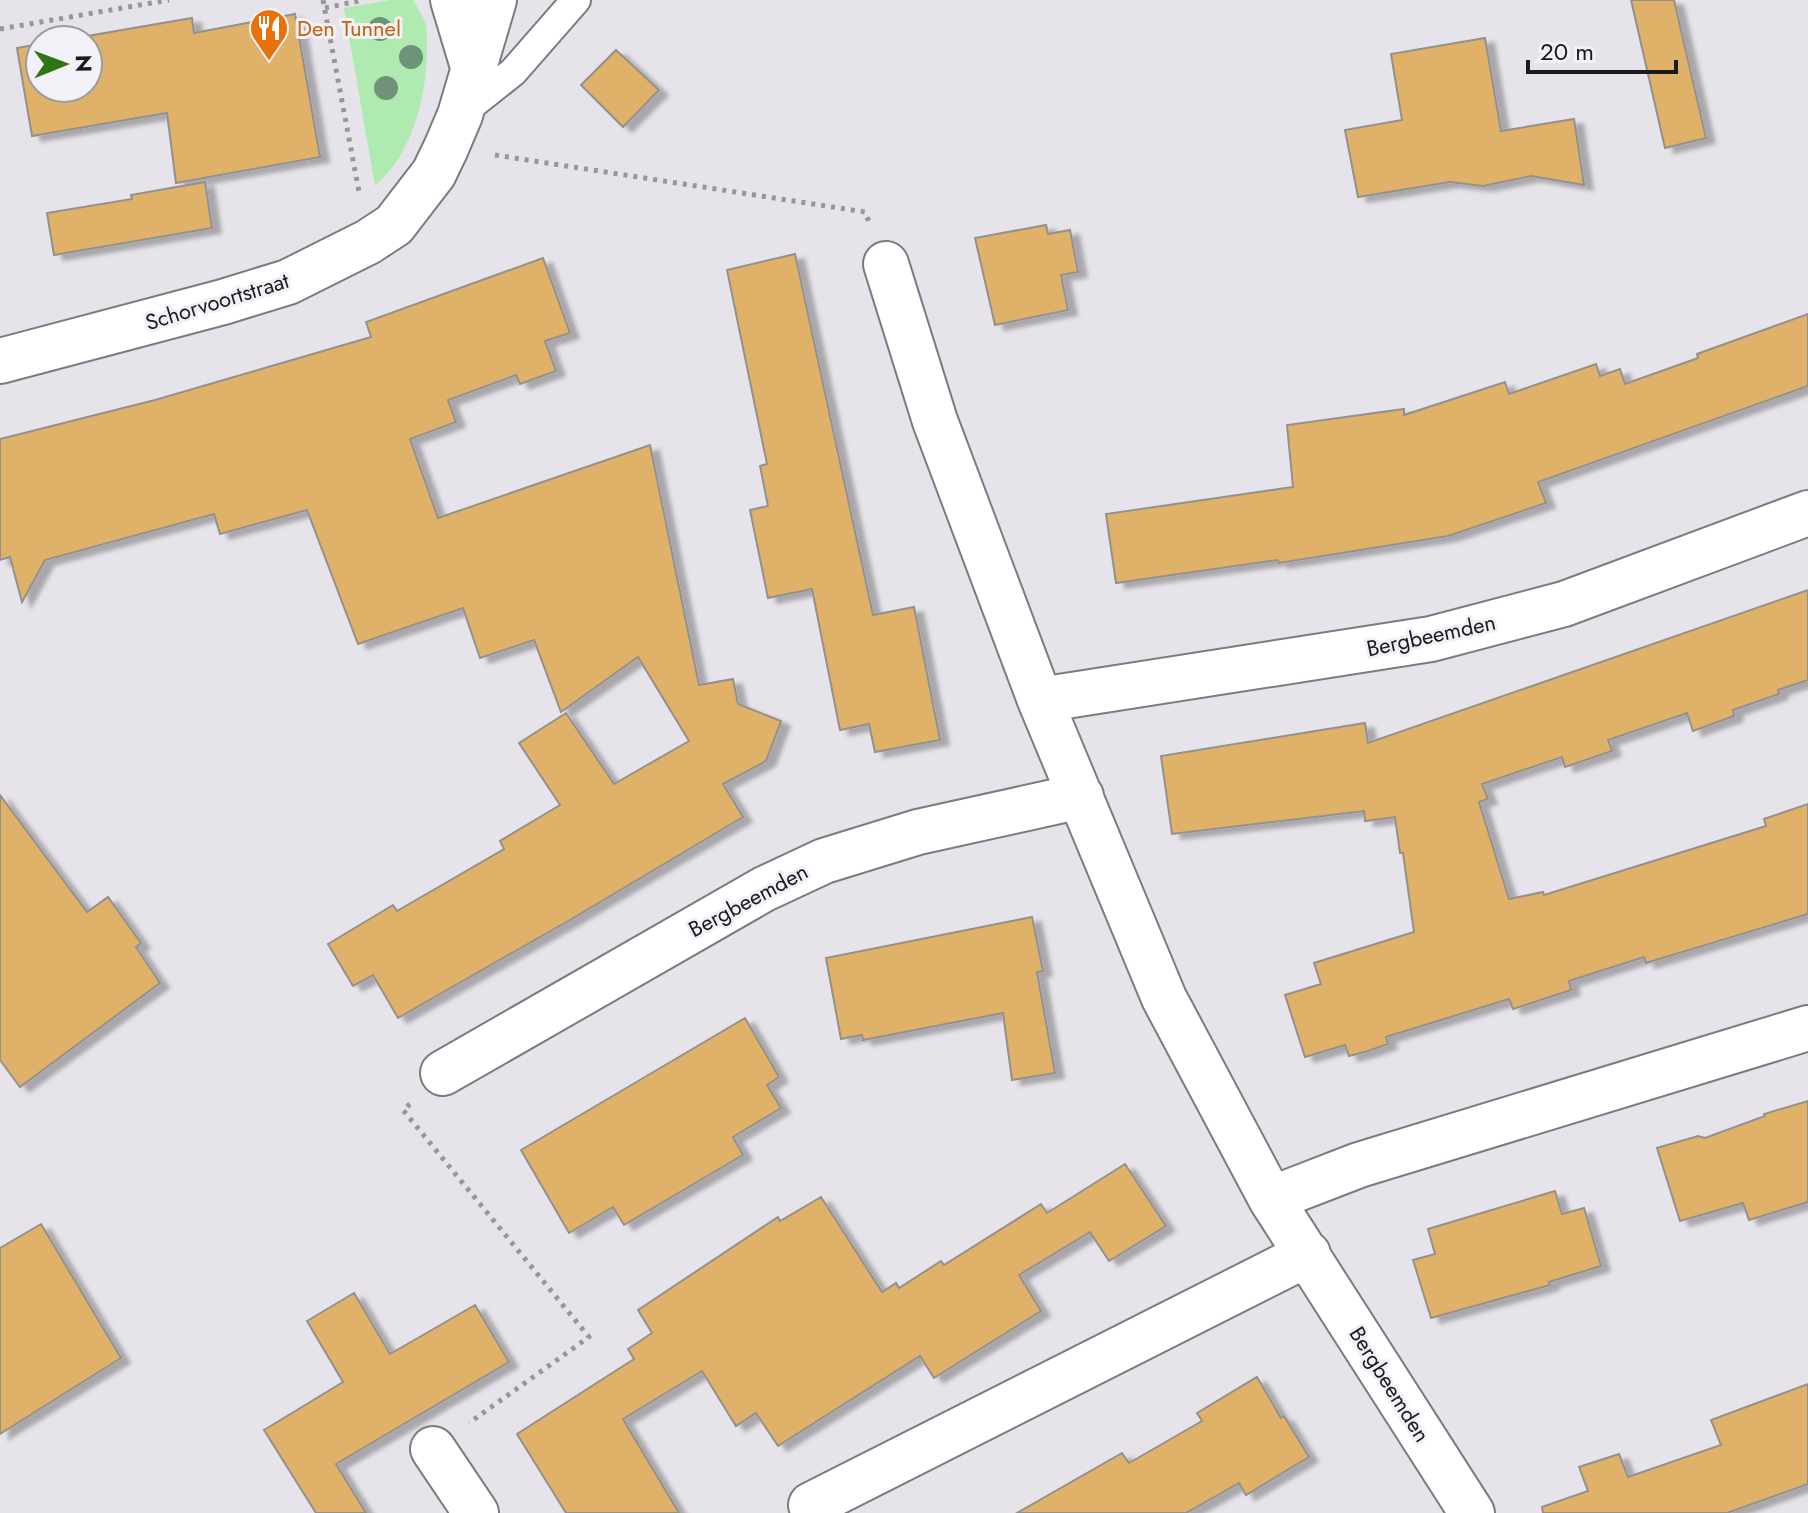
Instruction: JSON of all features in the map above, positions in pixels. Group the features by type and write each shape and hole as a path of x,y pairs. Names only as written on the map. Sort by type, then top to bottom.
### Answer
{"street":[{"path":"453,0 474,70"},
{"name":"Schorvoortstraat","path":"0,361 288,282 368,242 394,225 434,173 453,131 494,0"},
{"name":"Bergbeemden","path":"886,264 935,421 1040,700 1164,998 1271,1199 1472,1513"},
{"name":"Bergbeemden","path":"1040,700 1431,639 1564,604 1808,513"},
{"name":"Bergbeemden","path":"443,1073 764,889 824,861 918,832 1081,796"},
{"path":"1271,1199 1359,1165 1808,1028"},
{"path":"811,1505 1308,1254"},
{"path":"433,1449 476,1513"}],"lane":[{"path":"453,131 513,72 576,0"}],"path":[{"path":"0,29 169,0"},
{"path":"323,0 368,242"},
{"path":"325,8 363,0"},
{"path":"453,131 865,212 886,264"},
{"path":"433,1449 589,1337 403,1110 443,1073"}],"green space":[{"path":"390,0 413,0 421,14 426,28 426,66 421,104 408,140 388,173 375,186 344,8"}],"building":[{"path":"1631,0 1674,0 1706,138 1665,148"},
{"path":"295,14 320,157 176,183 167,113 32,136 27,104 104,104 104,33 192,18 194,33"},
{"path":"1485,38 1501,131 1574,119 1584,185 1531,176 1483,186 1450,182 1358,197 1345,130 1402,120 1391,54"},
{"path":"24,47 24,89 17,48"},
{"path":"616,50 659,90 623,127 581,85"},
{"path":"205,182 212,228 54,255 47,213 132,199 131,195"},
{"path":"1046,225 1048,234 1070,230 1078,272 1061,275 1068,310 995,325 975,238"},
{"path":"795,254 873,615 914,607 940,740 875,752 869,724 840,730 812,589 768,598 750,510 768,506 760,466 767,464 727,270"},
{"path":"543,258 570,333 545,341 556,371 520,384 516,375 448,400 456,422 410,439 438,518 650,445 699,685 733,679 738,704 781,721 766,761 723,784 743,817 398,1018 373,975 353,986 328,944 393,905 397,911 504,849 500,841 560,805 519,743 566,713 614,784 689,741 638,657 561,712 534,640 480,658 463,608 358,644 307,510 220,534 214,514 45,560 22,602 10,557 0,560 0,439 155,400 371,337 366,322"},
{"path":"1808,314 1808,386 1538,482 1546,503 1448,536 1279,563 1278,560 1116,583 1106,514 1293,487 1287,425 1404,409 1404,415 1505,382 1509,394 1596,364 1600,376 1620,369 1625,384"},
{"path":"1808,590 1808,680 1778,690 1779,694 1733,710 1734,716 1693,731 1687,713 1608,740 1612,751 1565,767 1562,757 1482,784 1488,799 1479,802 1509,899 1543,892 1544,895 1766,826 1764,819 1808,804 1808,914 1646,963 1644,957 1569,981 1571,990 1513,1009 1509,999 1386,1037 1388,1044 1368,1051 1349,1056 1345,1045 1305,1057 1285,995 1321,984 1314,963 1414,932 1395,817 1365,821 1364,811 1172,834 1161,756 1365,723 1368,743"},
{"path":"0,795 87,912 108,897 141,943 136,947 160,983 20,1087 0,1060"},
{"path":"1032,917 1043,971 1037,972 1055,1073 1012,1080 1003,1013 863,1040 862,1035 841,1039 826,958"},
{"path":"745,1018 779,1077 767,1085 781,1108 733,1137 743,1155 624,1225 613,1207 569,1233 521,1150"},
{"path":"1808,1101 1808,1202 1749,1220 1743,1203 1680,1221 1657,1148 1698,1136 1705,1138 1764,1114"},
{"path":"1125,1164 1166,1226 1109,1261 1090,1232 1019,1275 1041,1311 934,1378 920,1356 778,1446 756,1413 736,1426 702,1371 623,1419 679,1513 566,1513 517,1434 634,1359 628,1349 652,1333 638,1310 778,1217 780,1221 821,1197 882,1292 896,1283 899,1288 941,1261 944,1265 1041,1204 1047,1213"},
{"path":"1555,1191 1562,1214 1584,1208 1601,1266 1549,1282 1550,1285 1431,1318 1413,1260 1435,1254 1428,1229"},
{"path":"41,1224 121,1358 0,1434 0,1248"},
{"path":"354,1293 390,1354 475,1305 509,1362 336,1464 366,1513 316,1513 264,1430 343,1382 307,1321"},
{"path":"1257,1377 1309,1457 1246,1495 1239,1483 1186,1513 1017,1513 1122,1453 1129,1463 1202,1421 1197,1413"},
{"path":"1808,1384 1808,1484 1727,1513 1543,1513 1542,1507 1588,1491 1579,1467 1619,1454 1628,1477 1721,1445 1711,1420"}],"place":[{"name":"Den Tunnel","path":"269,62"}]}
